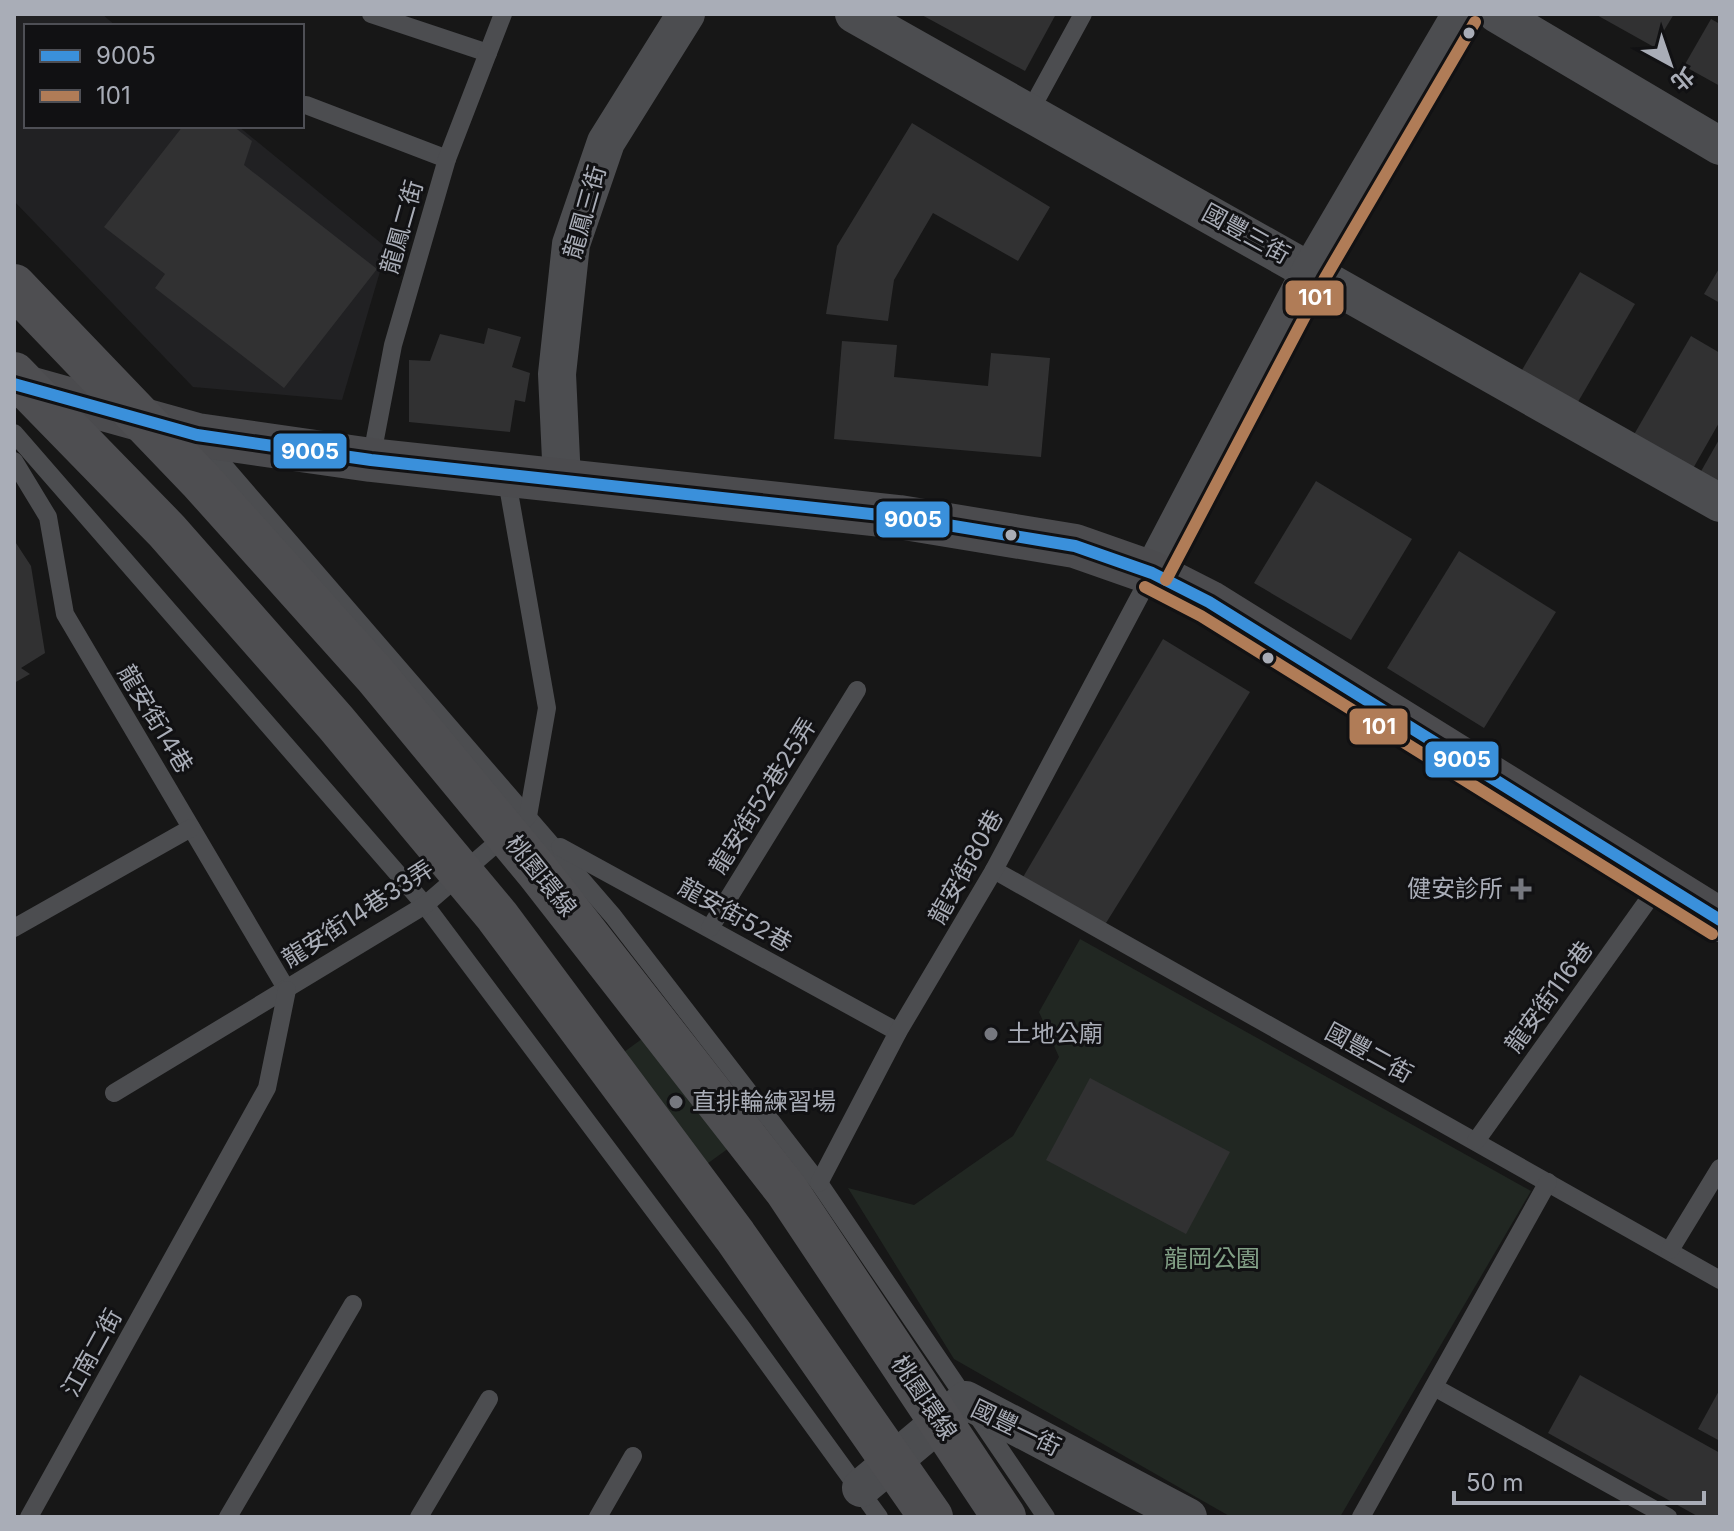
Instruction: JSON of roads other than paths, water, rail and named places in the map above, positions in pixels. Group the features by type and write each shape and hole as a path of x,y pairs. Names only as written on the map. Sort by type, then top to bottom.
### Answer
{"highway":[{"name":"桃園環線","path":"14,286 201,481 375,675 538,872 787,1191 1004,1517"},
{"path":"14,374 167,531 336,723 497,916 735,1236 931,1517"}],"street":[{"name":"龍鳳三街","path":"562,481 557,374 571,244 606,142 686,14"},
{"name":"國豐三街","path":"854,14 1720,503"},
{"path":"1152,573 1311,270 1461,14"},
{"path":"1497,14 1720,146"},
{"path":"14,384 197,435 371,460 899,517 1075,546 1152,573 1209,602 1720,920"},
{"name":"國豐一街","path":"870,1502 966,1400 1188,1517"}],"lane":[{"path":"371,14 488,53"},
{"name":"龍鳳二街","path":"371,460 393,345 447,159 503,14"},
{"path":"1029,113 1083,14"},
{"path":"306,105 447,159"},
{"path":"14,433 425,905 870,1502"},
{"path":"197,435 613,916 819,1183 1046,1517"},
{"name":"龍安街14巷","path":"14,461 48,517 65,614 287,990"},
{"path":"506,475 547,708 528,816"},
{"name":"龍安街80巷","path":"819,1183 898,1032 994,870 1152,573"},
{"name":"龍安街52巷25弄","path":"710,928 857,690"},
{"name":"龍安街14巷33弄","path":"114,1093 425,905 528,816"},
{"path":"14,928 191,828"},
{"name":"龍安街52巷","path":"549,841 898,1032"},
{"name":"國豐二街","path":"994,870 1720,1280"},
{"name":"龍安街116巷","path":"1476,1141 1661,882"},
{"name":"江南二街","path":"29,1517 267,1088 287,990"},
{"path":"1670,1250 1720,1168"},
{"path":"1361,1517 1548,1182"},
{"path":"228,1517 353,1304"},
{"path":"1434,1387 1668,1517"},
{"path":"419,1517 489,1399"},
{"path":"598,1517 633,1456"}],"place":[{"name":"健安診所","path":"1521,889"},
{"name":"土地公廟","path":"991,1034"},
{"name":"直排輪練習場","path":"676,1102"}],"park label":[{"name":"龍岡公園","path":"1212,1259"}]}
